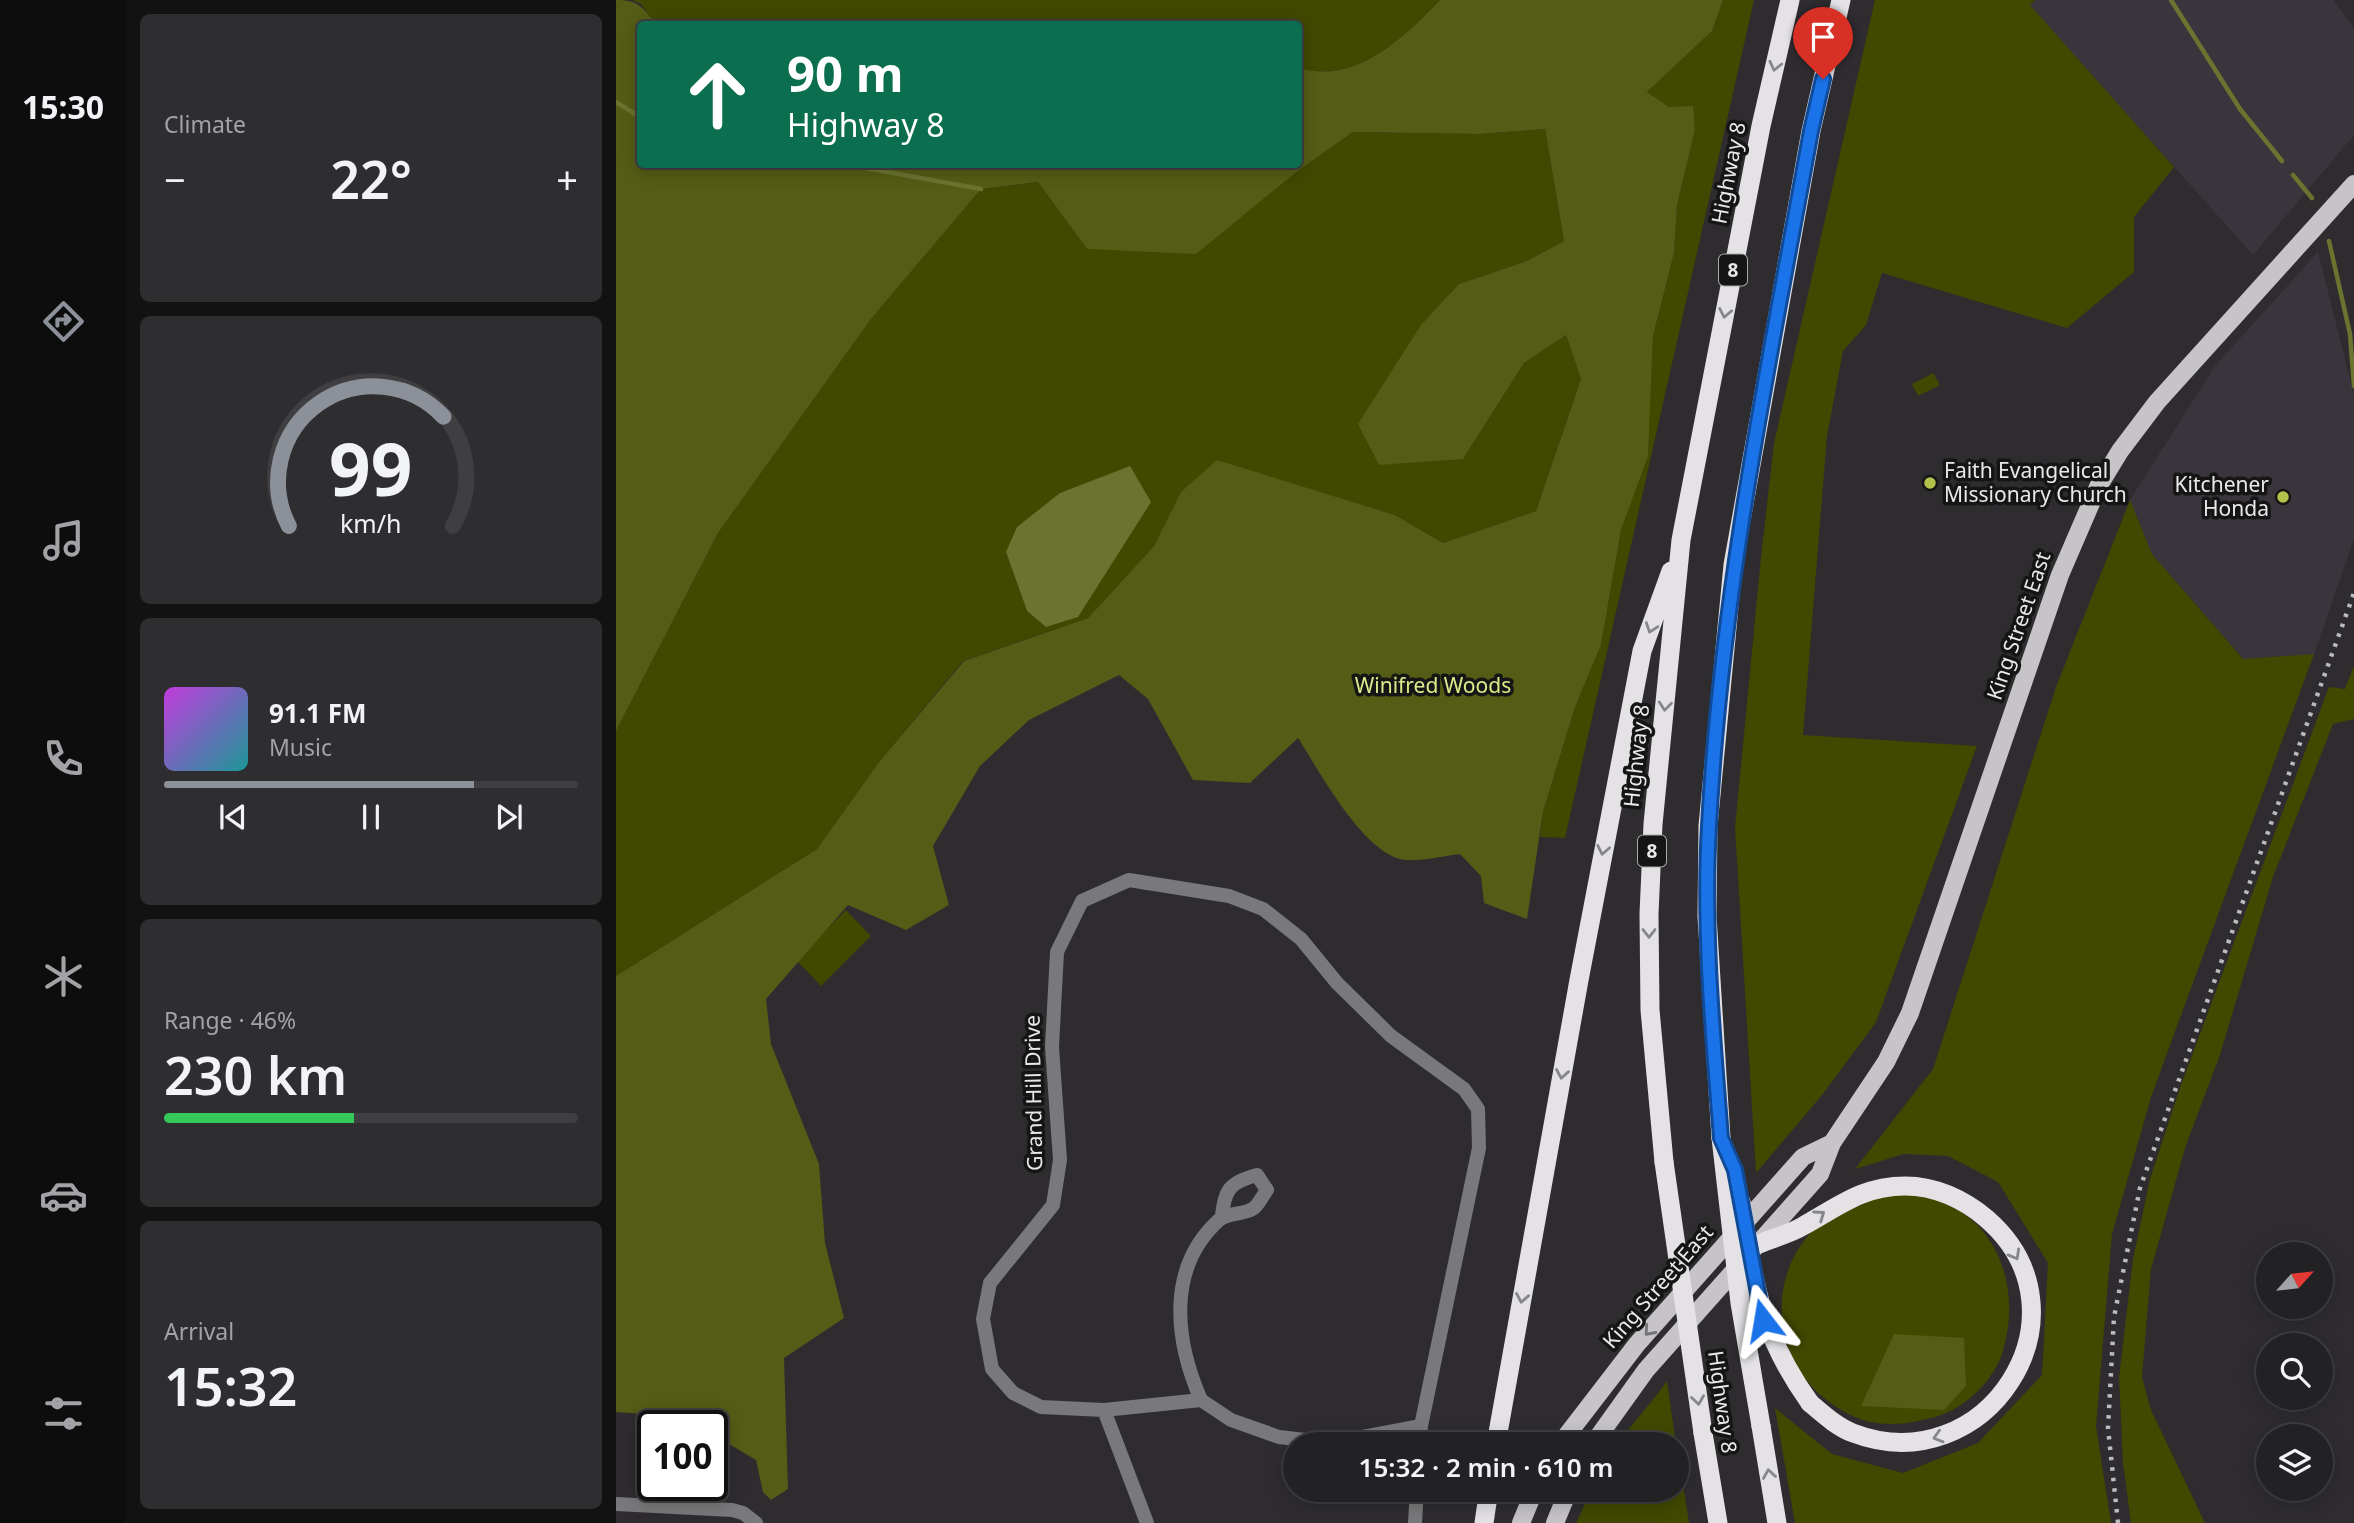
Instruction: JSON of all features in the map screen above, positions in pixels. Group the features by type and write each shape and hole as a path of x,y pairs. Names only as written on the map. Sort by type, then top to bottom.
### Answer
{"highway":[{"name":"Highway 8","path":"1718,1523 1664,1162 1650,1010 1649,914 1653,824 1681,540 1760,126 1790,0"},
{"name":"Highway 8","path":"1777,1523 1740,1303 1721,1138 1707,916 1709,826 1733,565 1811,131 1842,0"},
{"path":"1498,1432 1579,980 1642,652 1681,540"},
{"path":"1721,1138 1735,1170 1763,1320 1789,1375 1810,1403 1851,1433 1877,1440 1906,1443 1954,1432 1976,1419 1995,1404 2021,1365 2031,1320 2030,1295 2023,1270 1999,1229 1967,1203 1927,1188 1905,1186 1854,1196 1802,1227 1759,1244"},
{"path":"1484,1523 1487,1502"}],"main road":[{"name":"King Street East","path":"1602,1432 1646,1370 1820,1174 1832,1143 1886,1062 1910,1013 2060,575 2098,487 2120,451 2157,402 2354,184"},
{"name":"King Street East","path":"1569,1432 1637,1344 1803,1157 1832,1143"},
{"path":"1521,1523 1530,1502"},
{"path":"1555,1523 1564,1502"}],"street":[{"name":"Grand Hill Drive","path":"1201,1400 1104,1410 1041,1407 1013,1393 992,1369 983,1319 990,1283 1053,1205 1060,1160 1052,1047 1057,953 1082,901 1129,880 1229,896 1263,909 1301,939 1337,983 1391,1036 1464,1089 1478,1110 1479,1148 1421,1432"},
{"path":"1222,1217 1197,1241 1184,1280 1179,1319 1186,1366 1201,1400 1231,1420 1279,1437 1331,1443 1421,1426"},
{"path":"1104,1410 1147,1523"},
{"path":"1415,1523 1416,1502"},
{"path":"616,1504 732,1510 743,1513 756,1523"}],"shaded area":[{"path":"632,0 1440,0 1394,43 1377,55 1340,70 1320,72 1302,69 1302,21 654,21 641,4"},
{"path":"1723,0 1754,0 1565,838 1540,837 1543,812 1575,707 1601,645 1621,530 1647,456 1653,336 1674,253 1677,205 1695,130 1647,92 1712,31"},
{"path":"1875,0 2035,0 2030,5 2174,167 2134,217 2134,272 2067,328 1882,273 1866,325 1843,351 1827,436 1803,735 1977,746 1876,1022 1823,1094 1756,1173 1735,828 1761,557 1774,443"},
{"path":"2035,0 2333,0 2354,28 2354,135 2253,255 2029,5"},
{"path":"1545,129 1564,241 1527,261 1459,284 1463,459 1524,363 1566,335 1581,379 1536,511 1443,543 1395,515 1332,496 1181,492 1154,546 1088,618 963,661 879,762 817,849 616,976 616,731 718,533 871,319 981,189 1038,182 1087,249 1295,173 1353,132 1480,134","holes":["1079,486 1046,627 1027,611 1006,552 1060,493"]},
{"path":"2318,252 2354,395 2354,539 2314,654 2243,659 2152,554 2130,500 2215,366"},
{"path":"1933,373 1940,385 1918,396 1912,384"},
{"path":"1130,466 1151,502 1078,617 1046,627 1027,611 1006,552 1017,527 1060,493"},
{"path":"2130,500 2152,554 2243,659 2314,654 2151,1097 2112,1234 2096,1426 2111,1523 1795,1523 1775,1408 1832,1454 1903,1473 1978,1443 2042,1375 2048,1263 1998,1182 1948,1156 1904,1154 1855,1169 1933,1069 2056,687"},
{"path":"2354,666 2354,719 2333,724 2273,877 2220,1055 2186,1145 2151,1269 2142,1377 2151,1410 2205,1523 2131,1523 2123,1463 2119,1377 2133,1259 2150,1179 2181,1085 2329,687 2345,689"},
{"path":"846,910 871,936 821,986 796,960"},
{"path":"1898,1193 1934,1199 1957,1209 1975,1223 1990,1240 2000,1260 2006,1282 2008,1328 1999,1362 1986,1382 1969,1399 1938,1416 1907,1423 1884,1424 1862,1420 1842,1410 1824,1398 1807,1380 1794,1360 1786,1339 1782,1316 1783,1293 1788,1270 1798,1249 1823,1220 1854,1200"},
{"path":"1667,1381 1674,1432 1627,1432 1630,1428"},
{"path":"1586,1502 1686,1502 1689,1523 1576,1523"}],"green space":[{"name":"Winifred Woods","path":"616,0 630,1 639,6 654,21 637,21 637,168 1302,168 1302,69 1320,72 1359,64 1394,43 1440,0 1723,0 1712,31 1647,92 1669,107 1693,106 1695,130 1677,205 1674,253 1653,336 1648,456 1621,530 1601,645 1575,707 1543,812 1527,919 1484,903 1481,876 1460,854 1407,860 1391,855 1375,845 1345,810 1298,738 1250,783 1193,780 1148,699 1119,675 1029,720 980,766 933,846 949,905 906,930 848,905 766,999 771,1044 819,1164 825,1243 844,1318 784,1358 788,1489 771,1500 763,1492 756,1460 728,1443 728,1410 616,1412 616,976 817,849 879,762 964,661 1088,618 1154,546 1181,492 1217,460 1395,515 1443,543 1536,511 1581,379 1566,335 1524,363 1463,459 1379,465 1358,424 1421,325 1459,284 1527,261 1564,241 1545,129 1480,134 1353,132 1295,173 1196,254 1087,249 1038,182 981,189 871,319 718,533 616,731"},
{"path":"1894,1334 1964,1338 1966,1386 1944,1410 1861,1406"}],"waterway":[{"path":"2171,0 2240,109 2282,161"},
{"path":"616,102 637,115"},
{"path":"866,168 981,189"},
{"path":"2293,175 2312,198"},
{"path":"2329,241 2350,334 2354,386"}],"railway":[{"path":"2118,1523 2108,1428 2114,1317 2140,1188 2354,593"}],"place":[{"name":"Faith Evangelical Missionary Church","path":"1930,483"},
{"name":"Kitchener Honda","path":"2283,497"}],"route":[{"path":"1763,1320 1735,1170 1721,1138 1707,916 1709,826 1733,565 1811,131 1823,79"}]}
